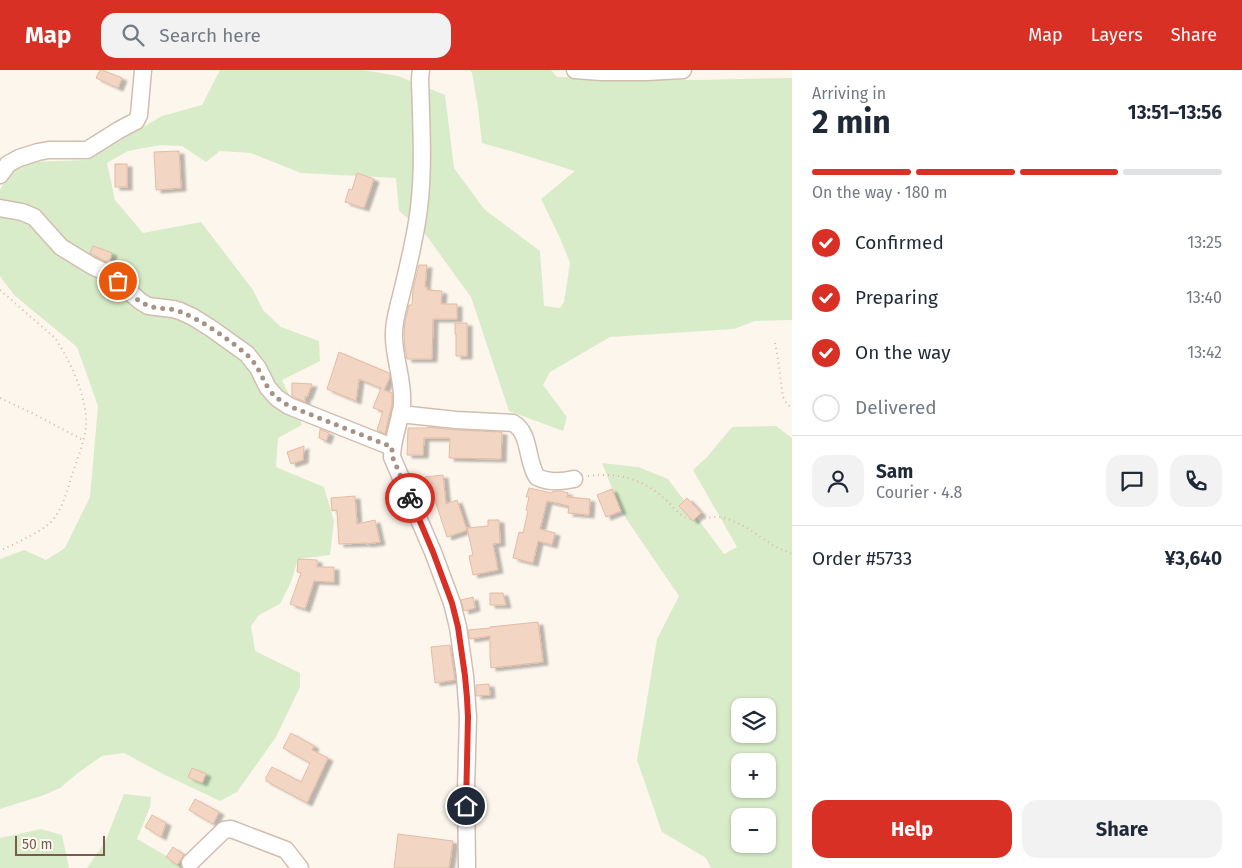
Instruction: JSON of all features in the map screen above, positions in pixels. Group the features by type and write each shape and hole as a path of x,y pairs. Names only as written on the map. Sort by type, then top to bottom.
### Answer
{"street":[{"path":"0,175 8,164 38,152 49,150 88,150 136,121 139,115 143,70"},
{"path":"420,70 420,197 417,222 396,315 394,333 394,349 402,390 402,402 392,447 392,456 433,552 452,603 458,627 465,676 468,717 466,790 467,868"},
{"path":"575,70 601,72 683,70"},
{"path":"0,208 34,216 61,247 109,274 148,306 180,311 212,329 247,354 258,368 268,388 277,398 289,406 392,447"},
{"path":"400,414 456,420 513,423 518,426 524,435 531,465 538,477 549,481 561,482 574,479"},
{"path":"190,864 224,830 231,829 286,850 300,868"}],"path":[{"path":"0,290 55,338 62,348 79,385 85,406 86,428 64,501 58,514 38,532 0,551"},
{"path":"775,344 783,397 792,408"},
{"path":"0,398 32,412 83,440"},
{"path":"574,479 601,474 629,477 653,489 683,516 695,519 713,516 728,519 792,554"}],"green space":[{"path":"220,70 363,70 398,76 445,95 454,168 484,209 540,251 544,306 560,308 564,302 570,263 541,199 575,171 482,143 478,108 470,70 551,70 557,77 695,80 792,78 792,320 755,321 734,329 610,337 550,372 543,385 567,417 563,431 509,411 471,297 423,231 399,211 396,178 301,173 251,153 220,151 206,162 182,146 160,145 128,151 107,163 115,200 143,233 201,222 253,290 263,310 281,327 319,341 320,361 282,380 302,425 278,438 276,467 324,487 334,521 330,555 298,559 291,582 280,604 259,615 251,626 255,651 300,673 300,687 276,737 237,792 220,801 124,753 102,756 60,788 0,809 0,559 24,550 46,560 65,548 90,497 98,406 77,347 14,295 0,276 0,190 14,165 27,162 87,160 162,116 202,105"},
{"path":"776,426 792,438 792,868 711,868 706,858 662,832 637,760 657,639 679,596 621,511 602,463 638,467 668,479 724,554 737,547 693,470 707,457 732,427"},
{"path":"124,794 151,797 150,807 137,839 187,868 87,868 105,842"},
{"path":"41,829 62,835 69,868 0,868 0,838"}],"building":[{"path":"100,70 122,78 118,88 96,78"},
{"path":"179,151 181,188 156,190 154,152"},
{"path":"115,164 127,164 127,187 115,187"},
{"path":"357,173 374,179 364,208 345,202 349,189 352,190"},
{"path":"93,246 112,253 109,263 90,253"},
{"path":"419,265 427,265 425,287 427,287 427,290 442,291 441,304 457,304 457,319 433,319 432,359 407,359 405,349 405,321 409,305 412,305 413,289"},
{"path":"455,323 467,323 467,356 456,356"},
{"path":"339,352 389,373 390,377 384,390 392,393 392,404 385,434 377,430 383,411 373,408 381,388 359,379 356,401 327,389"},
{"path":"292,383 312,384 307,397 305,396 305,402 292,396"},
{"path":"428,427 502,432 501,459 449,458 450,438 424,438 423,455 407,455 408,428"},
{"path":"320,429 329,433 326,441 319,438"},
{"path":"304,446 303,460 291,464 287,452"},
{"path":"443,475 446,504 457,500 467,530 447,537 433,494 420,496 414,483 425,482 425,477"},
{"path":"529,488 552,493 553,491 561,491 568,493 567,497 590,499 589,515 568,513 569,506 547,501 540,529 555,533 552,545 538,541 533,563 513,558 519,532 523,533 528,511 526,510 529,497 526,497"},
{"path":"612,489 621,511 606,517 597,495"},
{"path":"355,496 357,524 375,520 380,542 339,544 337,510 332,511 331,498"},
{"path":"687,498 701,513 693,521 679,506"},
{"path":"488,520 499,520 500,543 493,544 498,570 473,575 469,556 473,555 467,528 488,526"},
{"path":"298,559 317,560 317,567 334,567 334,582 314,581 305,609 290,604 301,573 297,572"},
{"path":"490,593 503,593 506,605 490,605"},
{"path":"473,597 475,608 464,611 461,600"},
{"path":"538,622 543,662 491,668 490,636 470,639 468,630 490,628"},
{"path":"450,645 455,680 435,683 431,647"},
{"path":"489,684 490,695 476,696 476,685"},
{"path":"291,733 314,746 312,750 328,758 307,803 266,781 266,777 272,767 301,782 310,763 283,748"},
{"path":"192,768 206,774 202,783 188,777"},
{"path":"195,799 219,812 213,824 189,810"},
{"path":"152,815 166,823 161,837 145,827"},
{"path":"398,834 453,841 449,868 394,868"},
{"path":"173,847 184,855 177,865 166,857"}],"way so far":[{"path":"118,281 148,306 180,311 212,329 247,354 258,368 268,388 277,398 289,406 392,447 392,456 410,498"}],"route":[{"path":"410,498 452,603 458,627 465,676 468,717 466,806"}]}
